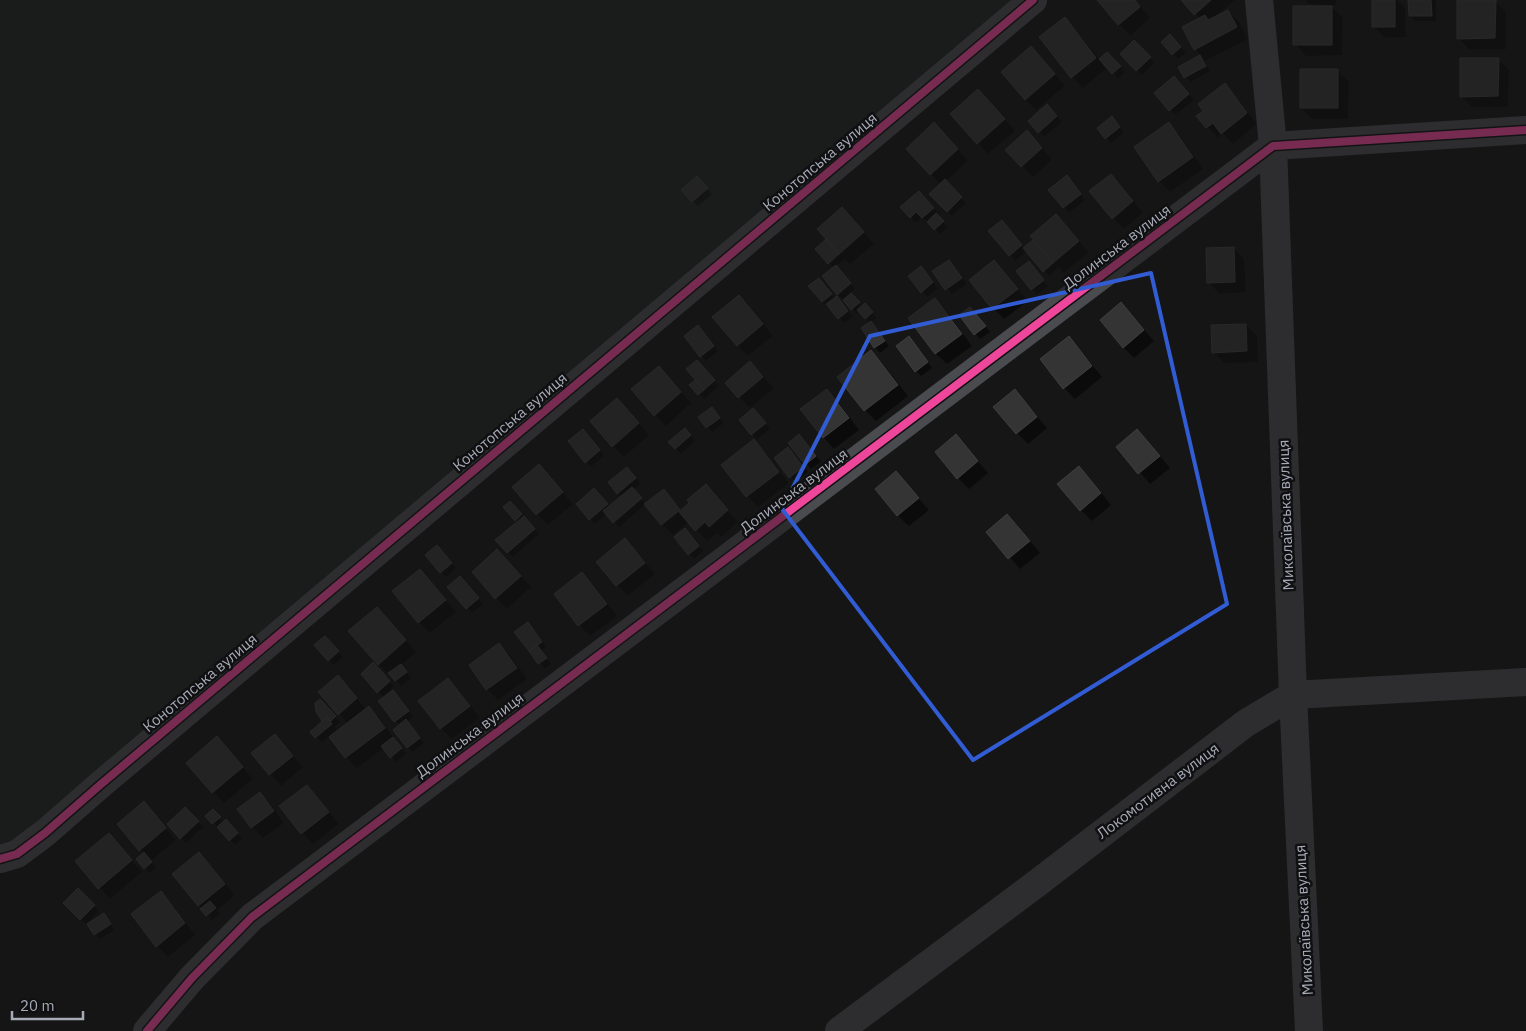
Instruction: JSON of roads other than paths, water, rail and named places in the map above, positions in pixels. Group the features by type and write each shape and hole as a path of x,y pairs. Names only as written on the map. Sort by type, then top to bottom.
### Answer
{"street":[{"name":"Конотопська вулиця","path":"0,859 17,854 45,833 100,784 1033,0"},
{"name":"Миколаївська вулиця","path":"1259,0 1273,146 1293,695 1309,1031"},
{"path":"1273,146 1526,130"},
{"name":"Долинська вулиця","path":"147,1031 192,978 252,917 1273,146"},
{"name":"Локомотивна вулиця","path":"839,1031 1036,884 1246,723 1293,695 1526,682"}]}
